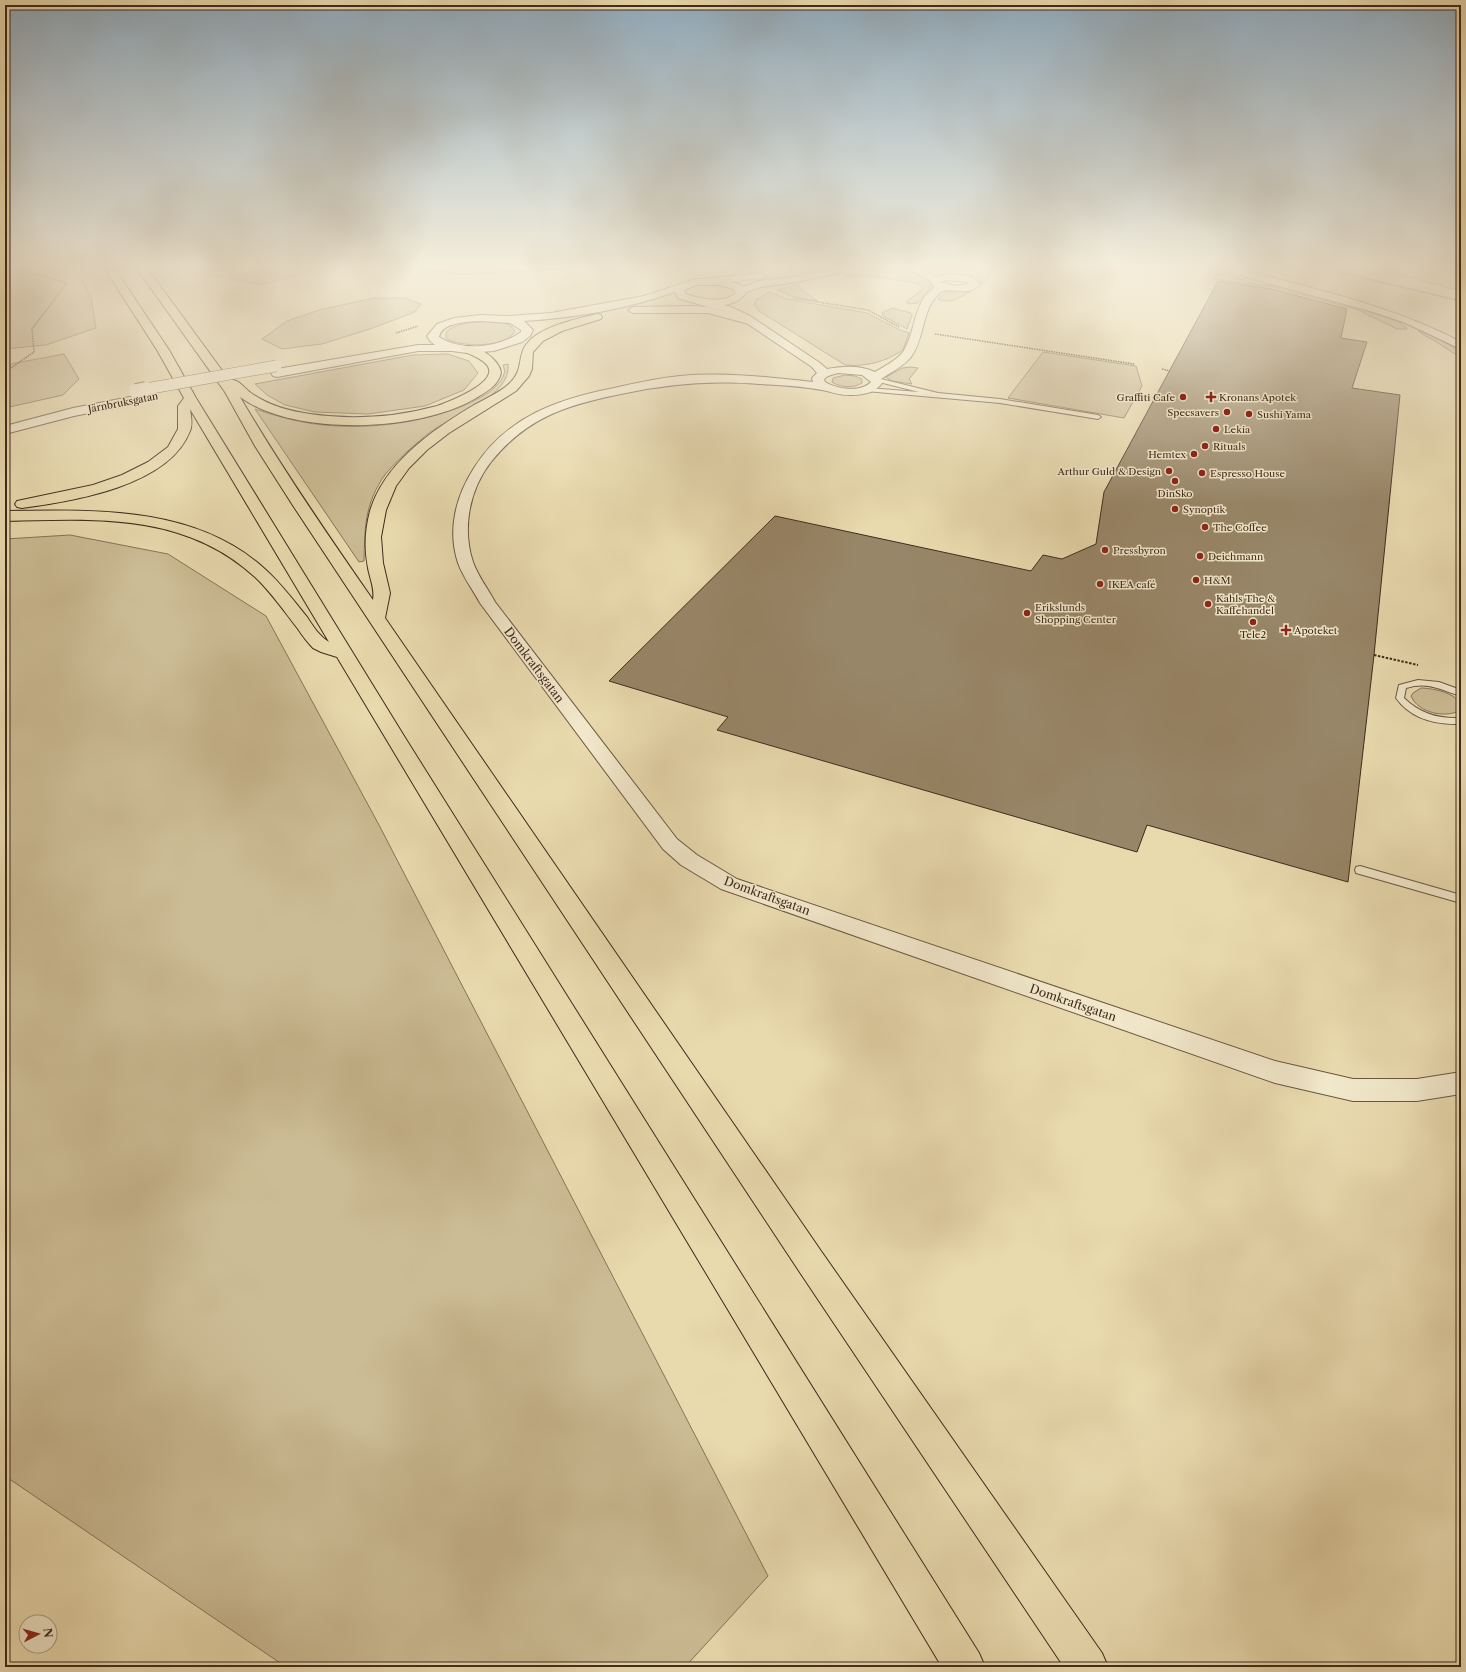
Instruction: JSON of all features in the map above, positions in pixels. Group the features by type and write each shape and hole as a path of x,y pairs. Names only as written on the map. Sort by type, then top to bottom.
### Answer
{"highway":[{"path":"161,347 190,398 394,736 965,1667"},
{"path":"199,347 231,392 262,446 287,484 801,1248 1088,1667"},
{"path":"499,396 514,379 516,363 512,356 511,350 514,347"},
{"path":"376,617 382,593 375,565 374,532 377,514 386,490 402,468 422,448 446,429 512,388 525,371 527,353 530,347"},
{"path":"213,366 225,368 230,381 252,401 279,412 337,420 382,419 419,414 446,407 463,400 487,386 494,378 495,370 493,364 486,357 461,349"},
{"path":"5,506 48,501 75,495 101,488 144,470 160,460 180,441 185,431 187,422 184,406 190,398"},
{"path":"5,516 79,515 128,518 173,526 211,539 242,556 261,573 283,597 319,645 345,653"}],"street":[{"name":"Järnbruksgatan","path":"277,370 365,347"},
{"path":"454,347 461,349"},
{"name":"Järnbruksgatan","path":"5,421 67,406 277,370 418,348 461,349 499,347"},
{"path":"789,347 816,365 823,374 818,380 819,384 825,387"},
{"path":"806,347 827,363 846,370 866,373 876,379"},
{"path":"868,390 875,386 876,379 892,365 906,356 911,347"},
{"path":"846,370 892,365"},
{"name":"Domkraftsgatan","path":"765,380 846,370"},
{"name":"Domkraftsgatan","path":"868,390 845,392 825,387 765,380 690,379 673,380 580,398 556,405 537,414 501,443 485,460 472,480 463,506 460,532 466,563 488,603 670,844 689,860 729,884 1275,1072 1352,1090 1417,1090 1461,1083"},
{"name":"Järnbruksgatan","path":"5,430 138,395"}],"lane":[{"path":"876,379 938,395"},
{"path":"868,390 1000,401 1098,418"},
{"path":"1461,693 1438,684 1415,682 1402,687 1400,698 1409,709 1426,718 1450,722 1461,722"},
{"path":"1360,870 1461,899"}],"path":[{"path":"5,372 34,352 34,347"},
{"path":"1023,347 1134,364"},
{"path":"1162,369 1170,371"},
{"path":"1374,656 1413,664"}],"shaded area":[{"path":"5,347 25,347 5,349"},
{"path":"278,347 298,347 282,349"},
{"path":"816,347 904,347 903,350 882,361 860,365 845,365"},
{"path":"1444,347 1453,347 1460,351 1461,358"},
{"path":"1043,352 1136,366 1142,386 1124,418 1008,398"},
{"path":"64,354 79,379 63,395 5,408 5,365"},
{"path":"448,354 469,361 478,373 464,390 425,406 368,414 315,412 285,405 267,395 255,384 413,355"},
{"path":"508,364 507,375 501,386 491,395 466,412 432,431 405,454 386,473 376,490 369,509 365,529 364,561 359,562 255,409 293,420 334,426 376,426 418,420 458,408 480,398 500,382 505,372 503,365"},
{"path":"902,368 918,368 909,379 912,384 892,381 886,377"},
{"path":"845,375 855,376 862,379 862,383 847,387 832,382 833,378"},
{"path":"70,535 168,554 266,616 379,825 768,1576 685,1667 286,1667 5,1476 5,539"},
{"path":"1421,688 1433,689 1453,696 1458,700 1460,705 1459,711 1440,714 1426,710 1419,706 1414,702 1411,696"}],"building":[{"name":"Erikslunds Shopping Center","path":"1182,347 1365,347 1352,388 1400,395 1374,655 1348,882 1147,825 1137,852 717,730 728,717 609,681 775,516 1031,571 1043,555 1062,559 1096,544 1104,492"}],"place":[{"name":"Graffiti Cafe","path":"1183,397"},
{"name":"Kronans Apotek","path":"1211,397"},
{"name":"Specsavers","path":"1227,412"},
{"name":"Sushi Yama","path":"1249,414"},
{"name":"Lekia","path":"1216,429"},
{"name":"Rituals","path":"1205,446"},
{"name":"Hemtex","path":"1194,454"},
{"name":"Arthur Guld & Design","path":"1169,471"},
{"name":"Espresso House","path":"1202,473"},
{"name":"DinSko","path":"1175,481"},
{"name":"Synoptik","path":"1175,509"},
{"name":"The Coffee","path":"1205,527"},
{"name":"Pressbyron","path":"1105,550"},
{"name":"Deichmann","path":"1200,556"},
{"name":"H&M","path":"1196,580"},
{"name":"IKEA café","path":"1100,584"},
{"name":"Kahls The & Kaffehandel","path":"1208,604"},
{"name":"Erikslunds Shopping Center","path":"1027,613"},
{"name":"Tele2","path":"1253,622"},
{"name":"Apoteket","path":"1286,630"}]}
